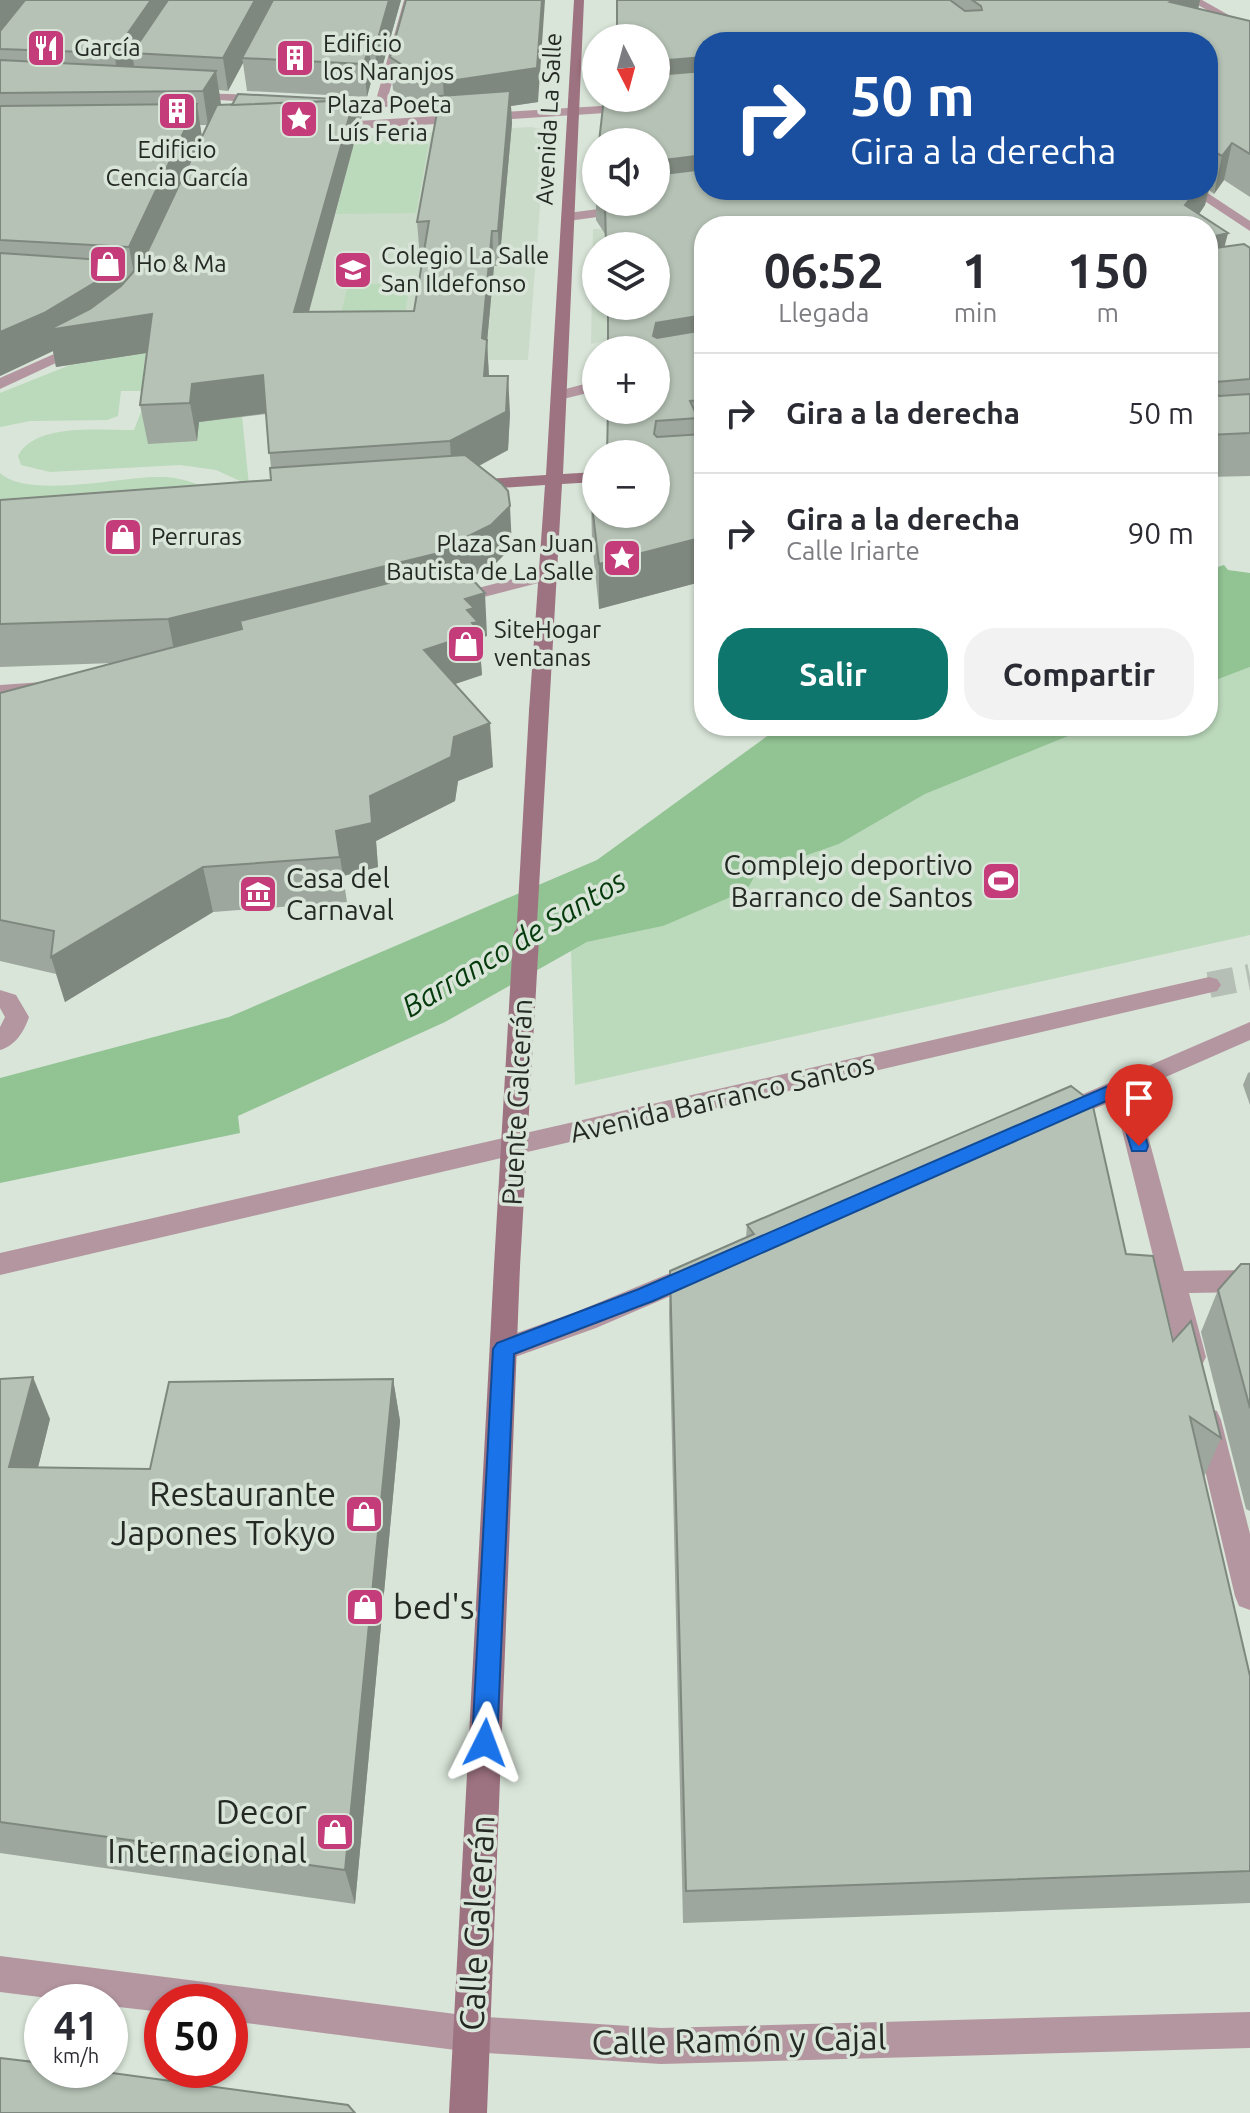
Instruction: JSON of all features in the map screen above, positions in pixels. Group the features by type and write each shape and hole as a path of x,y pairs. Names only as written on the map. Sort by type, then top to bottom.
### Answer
{"main road":[{"name":"Avenida La Salle","path":"554,481 579,0"},
{"path":"451,486 582,478"},
{"path":"548,575 554,481"},
{"name":"Puente Galcerán","path":"504,1349 548,575"},
{"name":"Calle Galcerán","path":"468,2113 504,1349"}],"street":[{"path":"381,103 409,0"},
{"path":"1194,0 1250,31"},
{"path":"225,110 241,84"},
{"path":"172,95 278,100"},
{"path":"322,101 571,113"},
{"path":"318,127 582,112"},
{"path":"1209,200 1250,227"},
{"path":"568,217 582,215"},
{"path":"0,384 91,340"},
{"path":"559,395 582,389"},
{"path":"429,607 548,575"},
{"path":"0,691 65,687"},
{"path":"24,690 35,698 36,710"},
{"name":"Avenida Barranco Santos","path":"0,1264 1209,985"},
{"path":"0,998 8,1001 17,1017 14,1027 0,1042"},
{"path":"1036,1124 1250,1030"},
{"path":"1108,1093 1123,1104 1131,1117 1246,1563 1250,1596"},
{"path":"504,1349 586,1320 718,1263"},
{"path":"1174,1282 1250,1281"},
{"path":"0,1974 144,1992"},
{"name":"Calle Ramón y Cajal","path":"248,2005 471,2034 661,2046 1250,2030"}],"shaded area":[{"name":"Colegio La Salle San Ildefonso","path":"531,127 546,130 528,360 397,360 96,351 240,142"},
{"path":"354,142 429,142 416,213 336,214"},
{"path":"593,229 694,229 694,311 635,334 591,336 591,320 670,320 670,232 593,232"},
{"path":"348,284 410,284 401,336 336,336"},
{"path":"167,350 159,391 121,391 118,416 107,420 30,421 0,427 0,393 70,365"},
{"path":"141,412 217,419 242,416 249,485 242,486 240,481 216,470 180,465 50,472 21,465 18,456 27,445 39,438 70,431 134,430"},
{"path":"0,473 13,481 52,486 171,477 211,490 0,505"},
{"name":"Complejo deportivo Barranco de Santos","path":"1250,667 1250,935 575,1085 571,951 587,942 663,926 756,873 839,844 925,794 1068,736 1218,736 1218,679"}],"water":[{"path":"1224,565 1228,570 1250,573 1250,667 1218,679 1218,567"},
{"name":"Barranco de Santos","path":"767,736 1068,736 925,794 839,844 756,873 747,890 663,926 587,942 445,1022 238,1116 240,1133 0,1183 0,1078 229,1017 597,860"}],"building":[{"path":"25,0 151,0 114,53 0,49 0,31"},
{"path":"168,0 255,0 223,58 132,53"},
{"path":"273,0 389,0 375,49 369,46 364,64 242,58"},
{"path":"406,0 542,0 537,68 443,82 455,75 448,67 404,66 390,57"},
{"path":"617,0 950,0 965,11 982,10 972,0 1174,0 1170,2 1250,21 1250,154 1232,143 1222,156 1218,154 1218,32 694,32 694,58 670,60 670,24 617,24"},
{"path":"0,60 216,71 203,91 0,93"},
{"path":"694,72 694,156 670,159 670,128 601,128 602,112 670,112 670,74"},
{"path":"510,91 498,231 492,231 482,338 487,340 484,376 508,376 506,412 450,441 269,453 263,375 192,384 190,403 140,405 152,314 48,330 90,309 121,286 143,261 217,105 354,100 294,312 414,311 429,221 417,222 440,96"},
{"path":"238,94 354,100 232,105"},
{"path":"354,100 363,100 360,110 355,110"},
{"path":"197,104 129,247 0,240 0,106"},
{"path":"694,170 694,200 1189,200 1185,205 1202,216 694,216 694,317 656,323 653,336 608,336 608,320 670,320 670,232 606,232 605,216 670,216 670,173"},
{"path":"1218,226 1228,233 1218,235"},
{"path":"1244,244 1250,248 1250,379 1218,382 1218,248"},
{"path":"0,253 118,261 94,283 44,313 0,332"},
{"path":"694,332 694,401 690,401 694,418 670,420 669,336"},
{"path":"1250,394 1250,433 1218,435 1218,395"},
{"path":"608,424 656,424 654,434 657,437 694,435 694,540 599,564 595,528 670,528 670,440 607,440"},
{"path":"465,455 502,484 508,491 510,506 491,525 444,548 447,551 168,619 0,624 0,500 271,480 270,468"},
{"path":"459,565 485,593 465,599 474,608 467,610 478,622 472,623 479,632 424,650 490,723 454,737 451,757 370,796 372,823 336,831 340,857 203,867 51,957 54,931 0,920 0,693 242,629 240,621"},
{"path":"1071,1086 1092,1102 1126,1254 1153,1256 1173,1341 1191,1321 1221,1438 1190,1417 1250,1676 1250,1871 686,1891 670,1271 754,1234 747,1225"},
{"path":"1241,1264 1250,1264 1250,1408 1218,1290"},
{"path":"33,1377 9,1467 150,1469 169,1382 393,1379 345,1870 0,1822 0,1379"},
{"path":"0,2058 24,2061 24,2088 128,2088 128,2075 144,2077 144,2088 223,2088 348,2105 355,2113 0,2113"}],"tunnel":[{"path":"1209,985 1250,977"}],"place":[{"name":"García","path":"46,48"},
{"name":"Edificio los Naranjos","path":"295,58"},
{"name":"Edificio Cencia García","path":"177,111"},
{"name":"Plaza Poeta Luís Feria","path":"299,119"},
{"name":"Ho & Ma","path":"108,264"},
{"name":"Colegio La Salle San Ildefonso","path":"353,270"},
{"name":"Perruras","path":"123,537"},
{"name":"Plaza San Juan Bautista de La Salle","path":"622,558"},
{"name":"SiteHogar ventanas","path":"466,644"},
{"name":"Complejo deportivo Barranco de Santos","path":"1001,881"},
{"name":"Casa del Carnaval","path":"258,894"},
{"name":"Restaurante Japones Tokyo","path":"364,1514"},
{"name":"bed's","path":"365,1607"},
{"name":"Decor Internacional","path":"335,1832"}],"route":[{"path":"485,1743 504,1349 646,1295 1108,1093 1123,1104 1131,1117 1139,1146"}]}
